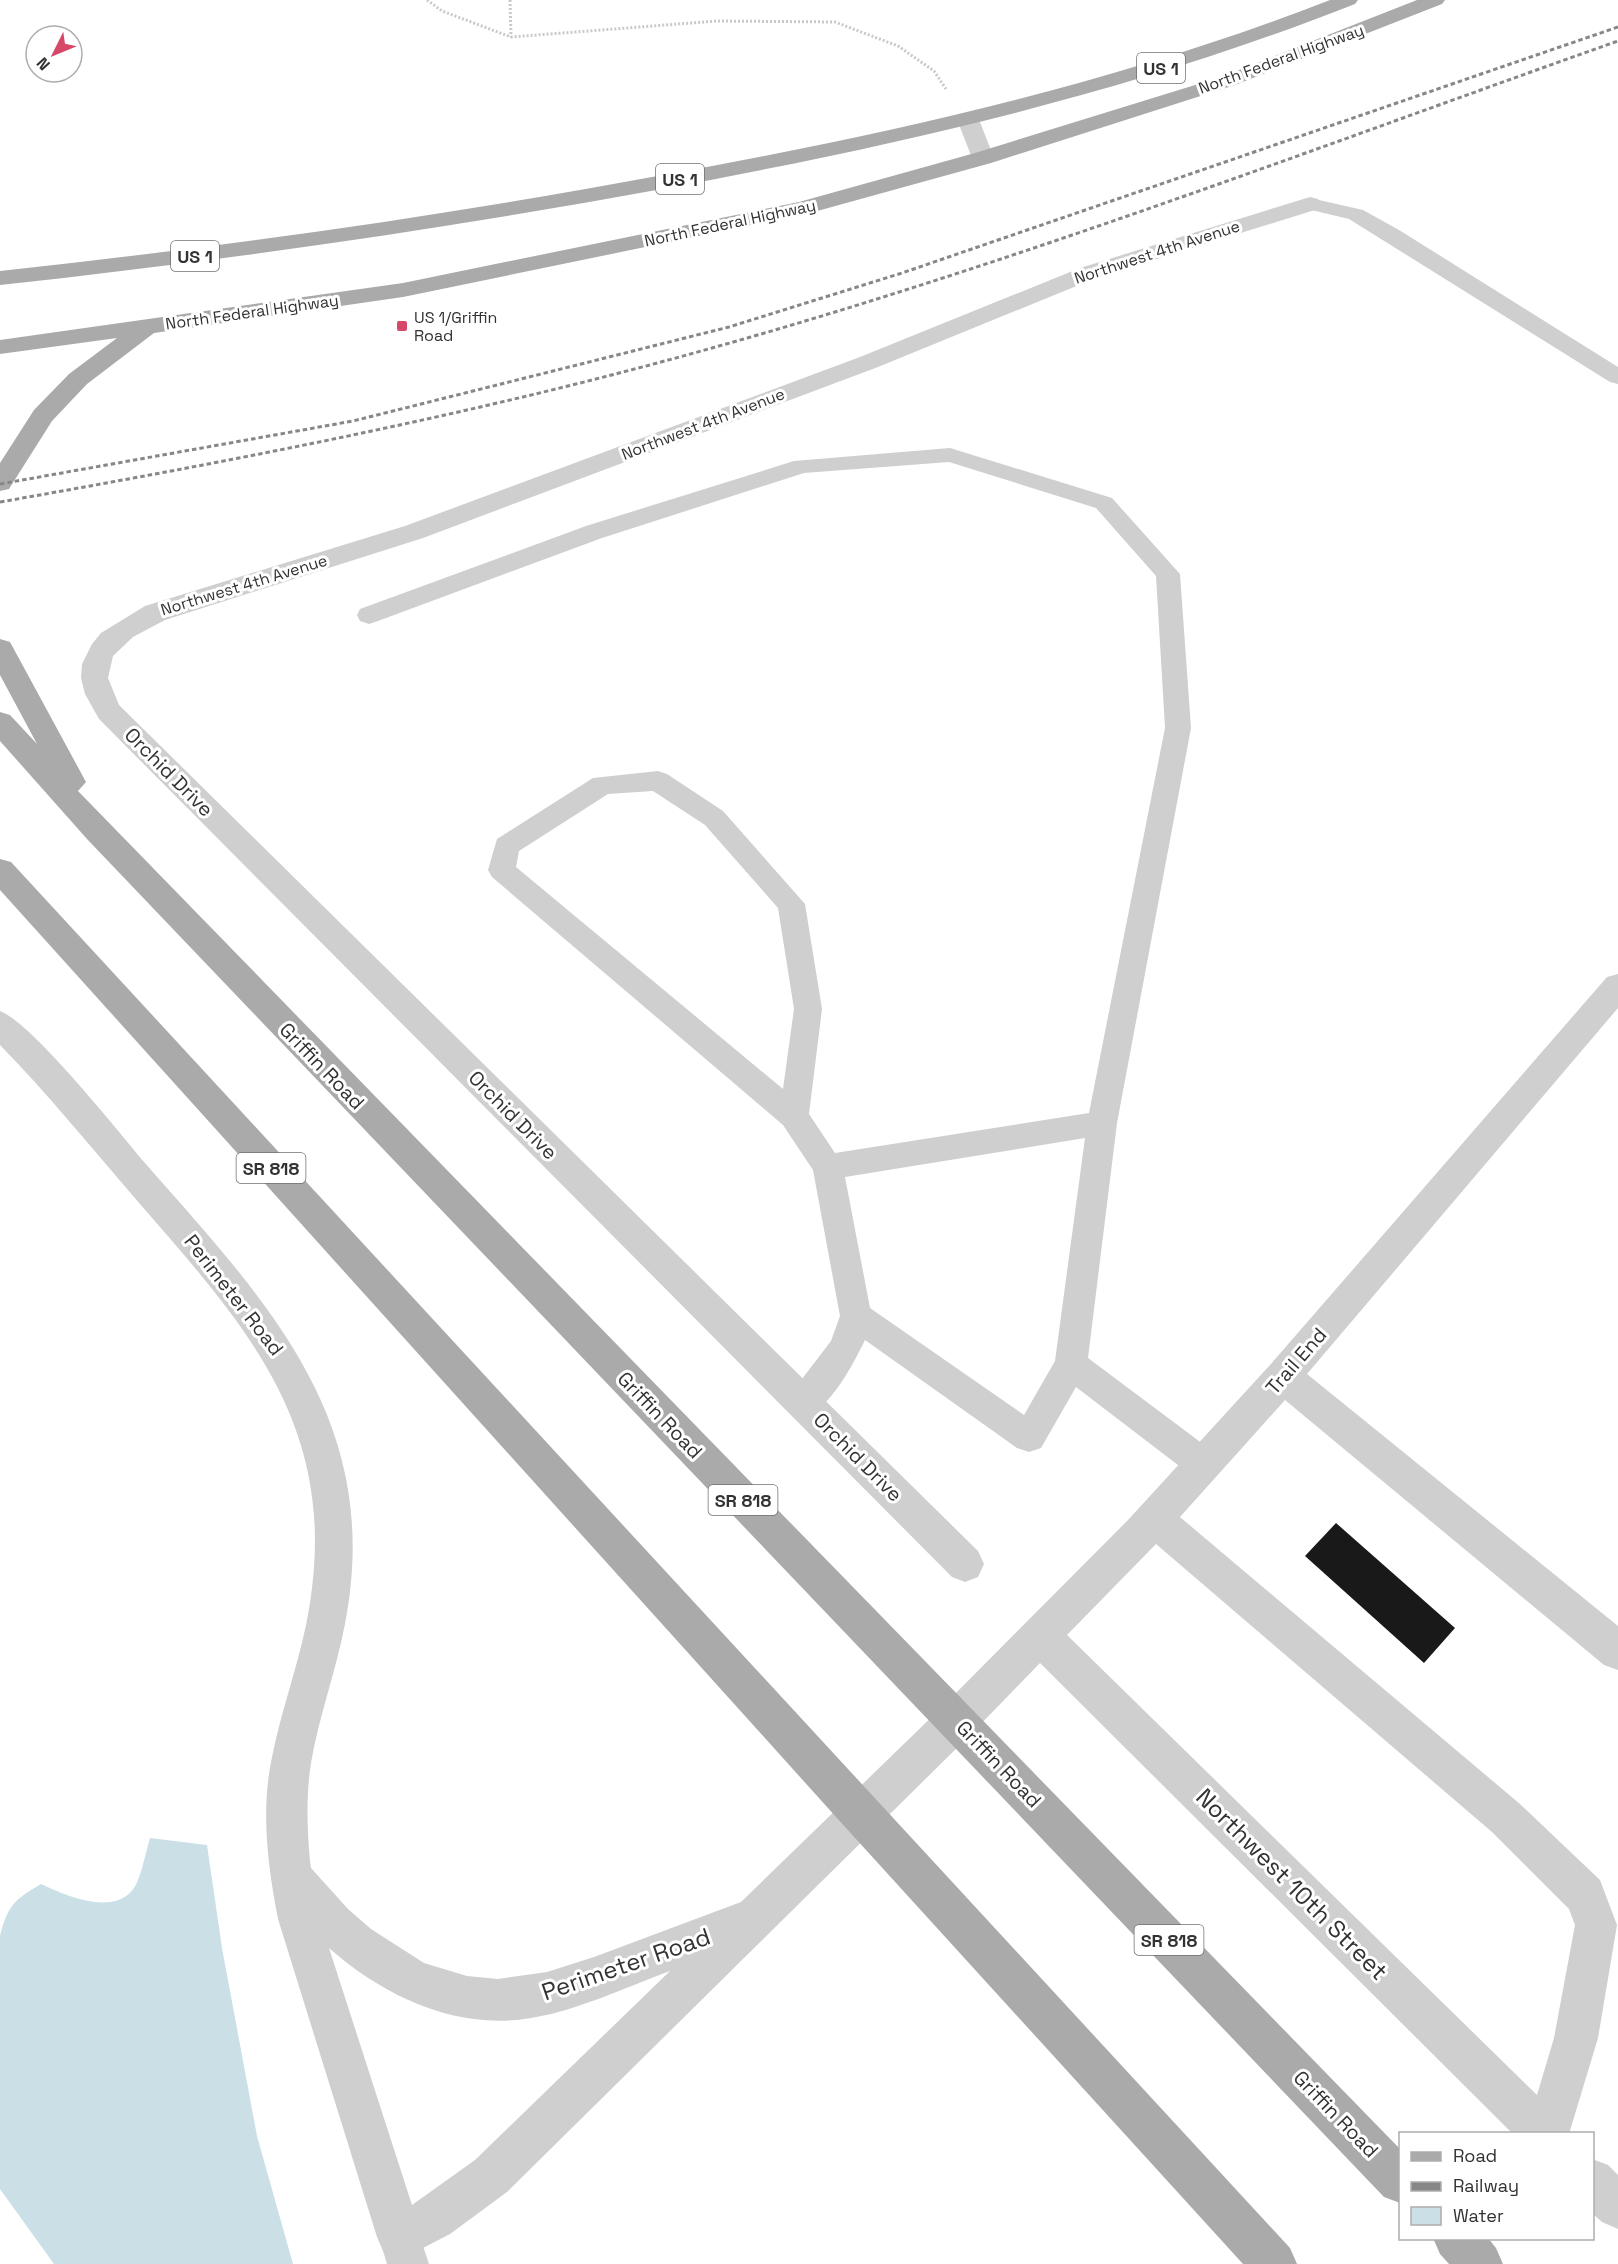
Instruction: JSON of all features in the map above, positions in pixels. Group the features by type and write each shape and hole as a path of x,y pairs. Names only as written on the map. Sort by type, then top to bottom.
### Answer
{"main road":[{"name":"North Federal Highway","path":"0,278 276,245 521,208 855,147 969,122 1078,93 1167,66 1348,0"},
{"name":"North Federal Highway","path":"0,347 403,290 802,208 983,158 1228,81 1435,0"},
{"path":"0,483 43,416 58,399 78,379 146,328"},
{"path":"0,649 97,831"},
{"name":"Griffin Road","path":"0,722 97,831 1399,2179"},
{"name":"SR 818","path":"0,870 860,1814 1274,2264"},
{"path":"1458,2240 1480,2264"}],"street":[{"path":"969,122 983,158"},
{"name":"Northwest 4th Avenue","path":"102,651 110,639 124,627 155,613 414,532 869,362 1088,273 1310,204"},
{"name":"Orchid Drive","path":"102,651 94,673 98,697 109,712 965,1563"},
{"name":"Trail End","path":"957,1720 1154,1518 1283,1376 1614,999"},
{"name":"Perimeter Road","path":"0,1024 230,1284 266,1330 291,1369 309,1409 322,1453 331,1496 332,1580 291,1762 286,1834 290,1875 299,1919 404,2251 449,2208 491,2176 957,1720"},
{"path":"1283,1376 1618,1651"},
{"path":"1154,1518 1506,1818 1584,1895 1596,1925 1576,2038 1546,2132"},
{"name":"Northwest 10th Street","path":"1039,1635 1545,2132"},
{"name":"Perimeter Road","path":"290,1875 314,1906 373,1956 405,1976 464,1998 499,2000 535,1996 578,1984 751,1920"},
{"path":"1594,2182 1618,2206"}],"lane":[{"path":"1310,204 1356,214 1392,234 1618,376"},
{"path":"369,615 594,532 802,466 950,455 1104,503 1168,574 1178,728 1102,1123 1071,1364 1029,1437 856,1316"},
{"path":"794,1116 808,1009 791,904 714,818 658,781 602,785 507,846 502,870 794,1116 828,1167 856,1316 854,1332 844,1352 804,1404"},
{"path":"828,1167 1102,1123"},
{"path":"1071,1364 1203,1464"}],"path":[{"path":"427,0 442,11 511,37 717,21 835,22 898,46 934,71 969,122"},
{"path":"510,0 511,37"}],"water":[{"path":"150,1838 207,1845 222,1948 257,2136 293,2264 54,2264 0,2189 0,1936 6,1917 18,1899 41,1884 75,1898 89,1901 114,1901 125,1897 137,1884"}],"building":[{"path":"1336,1523 1455,1628 1424,1663 1305,1556"}],"railway":[{"path":"0,484 353,421 729,327 902,273 1618,27"},
{"path":"0,502 179,470 446,415 712,348 941,279 1054,241 1618,41"}],"place":[{"name":"US 1/Griffin Road","path":"402,326"}]}
